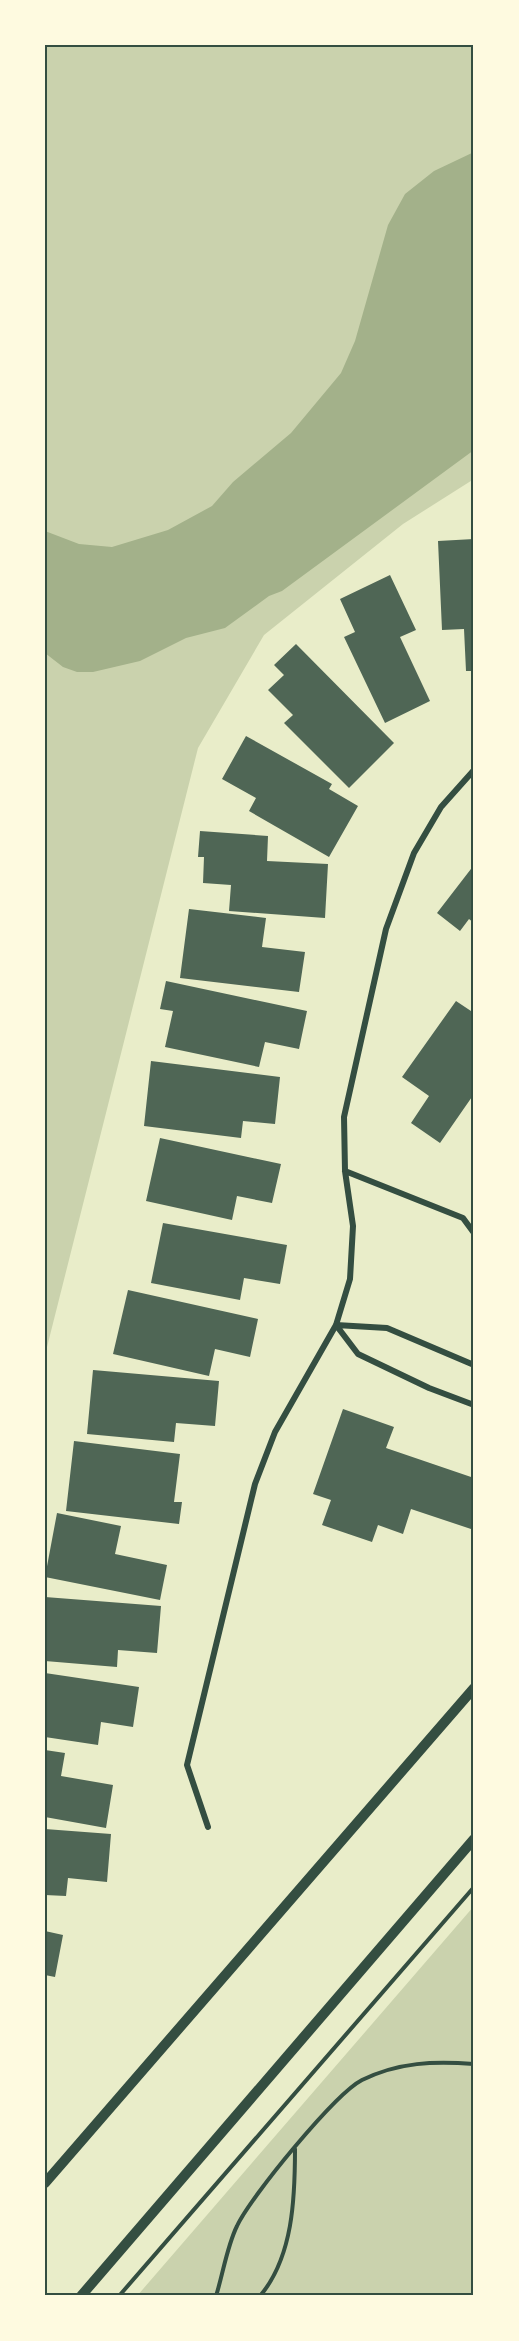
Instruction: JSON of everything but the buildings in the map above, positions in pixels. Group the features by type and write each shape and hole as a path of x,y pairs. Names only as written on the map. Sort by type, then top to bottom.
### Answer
{"street":[{"path":"208,1827 187,1765 255,1484 275,1432 336,1325 350,1279 353,1226 345,1171 344,1135 348,1090 386,929 414,853 441,807 474,770"},
{"path":"345,1171 463,1218 474,1233"},
{"path":"336,1325 387,1328 474,1365"},
{"path":"336,1325 358,1354 429,1388 474,1405"},
{"path":"45,2183 474,1688"},
{"path":"81,2296 474,1839"}],"path":[{"path":"119,2296 474,1887"},
{"path":"216,2296 237,2226 264,2185 335,2102 360,2081 395,2068 431,2061 474,2064"},
{"path":"260,2296 273,2281 289,2229 295,2187 295,2149"}],"shaded area":[{"path":"45,45 474,45 474,479 403,524 264,635 198,748 45,1355"},
{"path":"474,152 474,450 282,591 269,596 225,628 186,638 140,661 93,672 77,672 63,667 45,653 45,531 79,544 112,547 168,530 212,506 233,482 291,433 341,373 355,341 388,225 405,194 434,171"},
{"path":"474,1906 474,2296 137,2296"}]}
